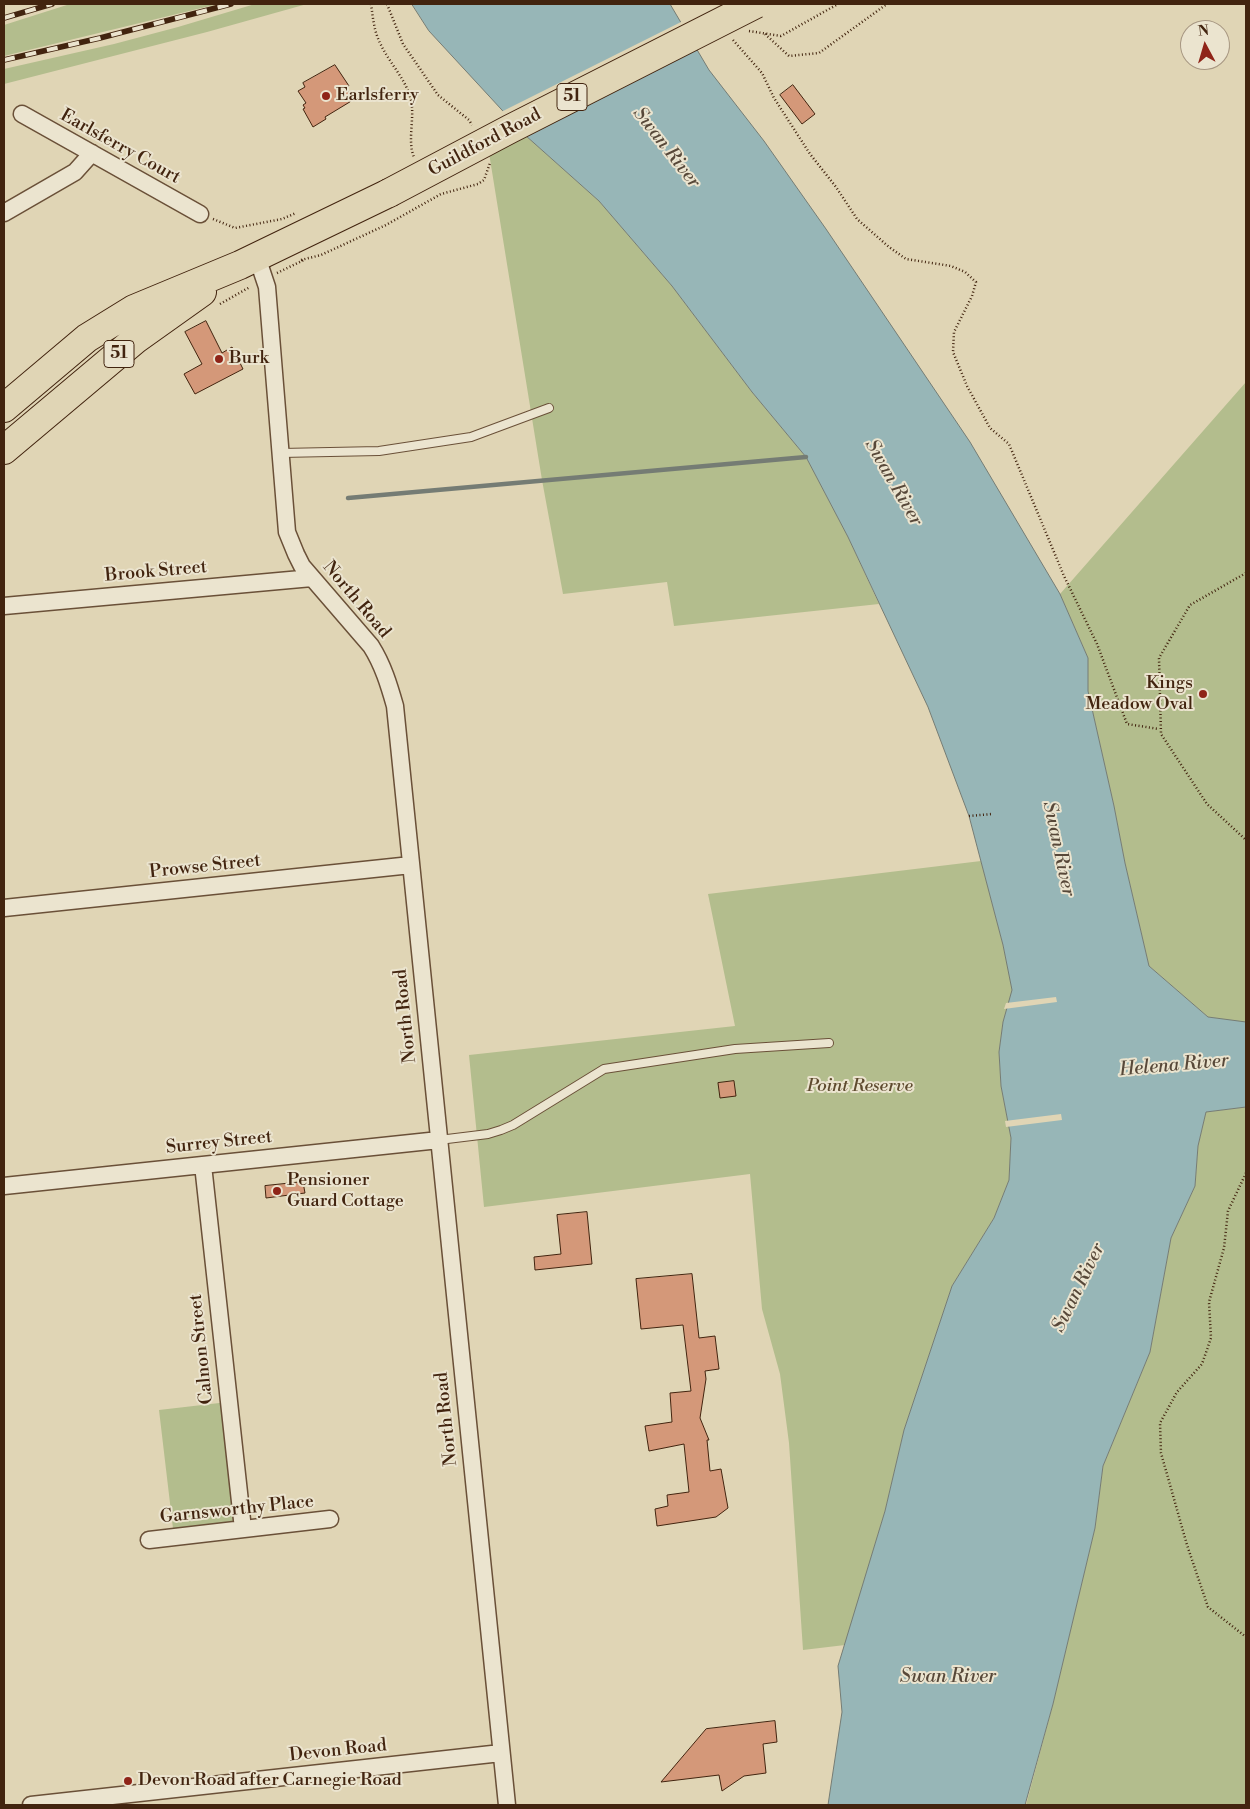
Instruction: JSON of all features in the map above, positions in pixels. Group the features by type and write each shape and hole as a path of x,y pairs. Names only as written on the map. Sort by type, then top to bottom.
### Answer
{"highway":[{"name":"Guildford Road","path":"4,408 87,338 134,309 248,261 389,193 510,129 751,14"},
{"name":"Guildford Road","path":"4,450 136,339 248,261"}],"street":[{"name":"Earlsferry Court","path":"22,114 200,214"},
{"path":"4,213 75,172 92,153"},
{"name":"North Road","path":"248,261 267,287 287,532 296,554 312,578 371,646 379,659 395,706 507,1805"},
{"name":"Brook Street","path":"4,606 312,578"},
{"name":"Prowse Street","path":"4,908 411,865"},
{"name":"Surrey Street","path":"4,1186 439,1140"},
{"name":"Calnon Street","path":"203,1165 243,1529"},
{"name":"Garnsworthy Place","path":"149,1540 330,1519"},
{"name":"Devon Road","path":"31,1805 501,1753"}],"lane":[{"path":"281,453 379,451 471,438 550,408"},
{"path":"439,1140 501,1130 513,1125 604,1069 735,1049 829,1042"}],"path":[{"path":"371,4 377,36 402,78 410,99 413,114 411,148 416,162"},
{"path":"387,4 403,44 434,89 448,104 469,120 477,131"},
{"path":"751,14 749,32 781,36 838,4"},
{"path":"765,34 789,56 819,53 887,4"},
{"path":"732,38 762,73 774,98 805,146 857,219 906,259 951,266 965,272 976,282 972,296 954,332 953,352 967,386 990,428 1008,444 1064,576 1097,644 1128,724 1159,729"},
{"path":"386,225 441,194 478,184 484,180 488,173 490,162"},
{"path":"200,214 236,228 282,219 298,212"},
{"path":"1246,573 1190,605 1159,658 1161,734 1207,804 1246,840"},
{"path":"969,816 992,814"},
{"path":"1246,1173 1228,1210 1224,1248 1209,1302 1211,1338 1202,1364 1177,1392 1160,1423 1161,1453 1187,1545 1208,1607 1246,1637"}],"green space":[{"path":"70,4 218,4 4,56 4,25"},
{"path":"255,4 307,4 207,32 4,84 4,69 114,44"},
{"path":"525,135 599,201 672,286 752,392 806,457 848,537 879,604 674,626 667,582 563,594 542,480 489,153"},
{"path":"1246,382 1246,1022 1241,1022 1208,1017 1149,966 1088,691 1088,658 1060,594"},
{"name":"Point Reserve","path":"981,861 1013,990 1003,1022 999,1052 1001,1086 1011,1138 1009,1180 994,1218 952,1286 904,1430 885,1511 845,1645 803,1650 789,1443 780,1374 762,1309 750,1174 484,1207 469,1055 735,1026 708,894"},
{"path":"1246,1107 1246,1805 1026,1805 1053,1704 1095,1528 1103,1466 1150,1352 1171,1238 1195,1186 1198,1146 1206,1112"},
{"path":"228,1402 243,1529 174,1537 159,1410"}],"water":[{"name":"Swan River","path":"412,4 670,4 709,70 764,141 826,229 970,442 1060,594 1088,658 1088,691 1149,966 1208,1017 1246,1022 1246,1107 1206,1112 1198,1146 1195,1186 1171,1238 1150,1352 1103,1466 1095,1528 1053,1704 1025,1805 828,1805 842,1712 838,1666 885,1511 904,1430 952,1286 994,1218 1009,1180 1011,1138 1001,1086 999,1052 1003,1022 1012,990 1003,945 969,816 928,707 848,537 806,457 752,392 672,286 599,201 525,135 429,31"}],"pier":[{"path":"683,21 697,44 521,134 501,112"},
{"path":"1056,997 1057,1002 1004,1009 1006,1003"},
{"path":"1061,1114 1062,1120 1006,1127 1005,1121"}],"building":[{"name":"Earlsferry","path":"335,65 349,86 346,88 353,100 325,117 326,119 313,127 303,109 305,108 303,105 306,103 298,91 305,87 303,83"},
{"path":"793,85 815,114 802,124 780,95"},
{"name":"Burk","path":"206,321 222,353 232,347 243,369 195,394 184,374 202,364 185,332"},
{"path":"734,1081 736,1096 720,1098 718,1083"},
{"path":"303,1182 305,1193 266,1198 265,1186"},
{"path":"587,1212 592,1264 535,1270 534,1257 561,1254 557,1215"},
{"path":"692,1274 699,1338 715,1336 719,1369 705,1371 706,1379 700,1418 709,1440 707,1440 710,1471 721,1469 728,1508 716,1517 657,1526 655,1509 668,1506 667,1495 689,1492 684,1444 649,1451 645,1426 672,1422 670,1393 691,1391 683,1325 641,1329 636,1279"},
{"path":"775,1721 777,1742 763,1744 766,1773 744,1776 722,1791 719,1775 661,1782 706,1729"}],"waterway":[{"path":"348,498 806,457"}],"railway":[{"path":"4,18 52,4"},
{"path":"4,60 100,38 231,4"}],"place":[{"name":"Earlsferry","path":"326,96"},
{"name":"Burk","path":"219,359"},
{"name":"Kings Meadow Oval","path":"1203,694"},
{"name":"Pensioner Guard Cottage","path":"277,1191"},
{"name":"Devon Road after Carnegie Road","path":"128,1781"}],"water label":[{"name":"Helena River","path":"1174,1066"}]}
